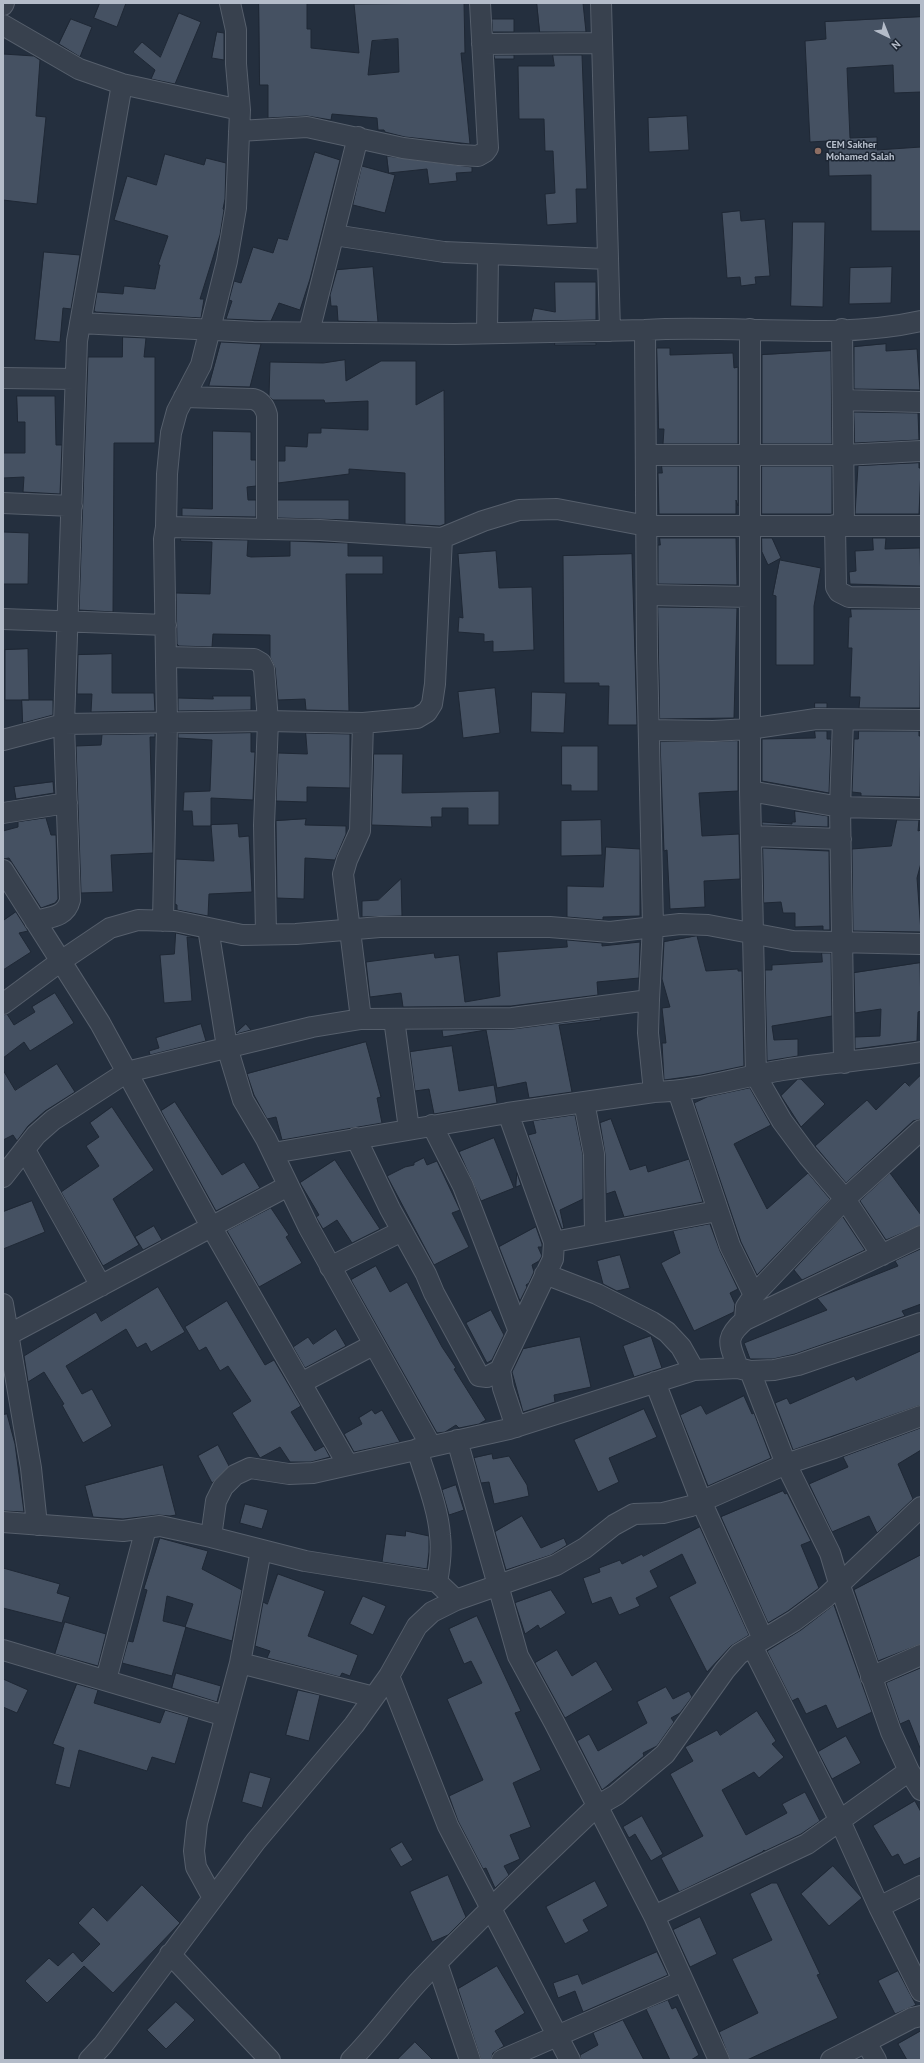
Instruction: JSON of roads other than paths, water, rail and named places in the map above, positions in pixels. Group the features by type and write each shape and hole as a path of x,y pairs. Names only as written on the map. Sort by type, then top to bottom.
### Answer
{"street":[{"path":"163,921 168,722 164,539 166,527 167,474 171,433 177,411 201,365 227,261 236,208 240,110 236,64 236,30 230,3"},
{"path":"239,131 307,127 403,148 459,156 478,156 485,152 488,148 480,3"},
{"path":"601,3 610,331"},
{"path":"3,25 79,69 122,84 240,110"},
{"path":"482,44 602,43"},
{"path":"35,921 64,913 68,908 70,900 64,724 77,341 122,84"},
{"path":"309,332 358,137"},
{"path":"334,235 444,252 608,259"},
{"path":"487,333 488,255"},
{"path":"80,324 309,332 487,333 685,328 842,330 894,327 921,321"},
{"path":"750,329 749,729 756,1076 782,1121 808,1156 845,1199 882,1255"},
{"path":"645,330 649,730 654,926 648,1033 654,1092"},
{"path":"842,330 843,455 836,587 839,592 850,597 921,598"},
{"path":"3,378 75,379"},
{"path":"184,397 253,399 259,401 265,409 267,415 267,528"},
{"path":"843,400 921,402"},
{"path":"646,455 843,455 921,451"},
{"path":"3,503 72,506"},
{"path":"166,527 320,530 442,538 483,521 519,510 557,509 647,526 921,526"},
{"path":"3,740 64,724 268,721 363,723 417,718 427,712 432,704 435,684 442,538"},
{"path":"647,595 750,597"},
{"path":"3,619 166,625"},
{"path":"167,656 254,659 261,663 264,669 268,721 264,825 266,934"},
{"path":"649,730 713,731 749,729 816,719 921,720"},
{"path":"843,720 840,807 844,1063"},
{"path":"361,1019 343,874 347,860 360,831 363,723"},
{"path":"750,791 840,807 921,809"},
{"path":"3,813 67,803"},
{"path":"751,836 841,839"},
{"path":"3,870 9,895 35,921 100,1023 212,1228 348,1465"},
{"path":"3,1004 61,961 110,928 138,920 175,921 242,935 296,934 351,929 550,927 610,932 680,924 708,925 753,932 770,938 793,941 921,944"},
{"path":"208,928 227,1046 243,1100 273,1153 288,1186 373,1345 424,1447 440,1535 441,1557 437,1582"},
{"path":"6,1165 25,1150 36,1135 52,1120 127,1072 227,1046 312,1027 361,1019 512,1018 649,1000"},
{"path":"394,1019 409,1129"},
{"path":"273,1153 508,1113 654,1092 678,1091 783,1070 921,1052"},
{"path":"678,1091 730,1246 754,1295"},
{"path":"584,1102 594,1154 595,1234"},
{"path":"508,1113 554,1242 553,1259 518,1329 500,1370 503,1388 516,1427"},
{"path":"432,1125 463,1186 518,1329"},
{"path":"745,1320 746,1307 754,1295 845,1199 921,1130"},
{"path":"356,1138 402,1231 478,1376 487,1378 500,1370"},
{"path":"25,1150 100,1286"},
{"path":"8,1335 212,1228 288,1186"},
{"path":"554,1242 717,1211"},
{"path":"330,1267 402,1231"},
{"path":"921,1236 745,1320 732,1333 729,1341 744,1370 786,1464 830,1553 891,1732 909,1771 921,1790"},
{"path":"545,1274 598,1294 652,1322 667,1332 680,1347 694,1370"},
{"path":"3,1304 31,1468 37,1524"},
{"path":"211,1537 216,1501 223,1486 235,1475 250,1468 289,1474 313,1473 516,1427 694,1370 774,1370 798,1365 921,1323"},
{"path":"301,1383 373,1345"},
{"path":"655,1382 758,1642 878,1907 921,1992"},
{"path":"89,2060 104,2045 170,1954 256,1841 354,1725 389,1676 417,1626 432,1612 456,1600 556,1565 585,1548 614,1525 634,1514 663,1513 701,1501 786,1464 921,1416"},
{"path":"457,1440 518,1656 554,1722 654,1916 719,2060"},
{"path":"351,2060 369,2042 437,1963 491,1908 597,1806 616,1795 665,1754 725,1670 739,1654 794,1621 825,1598 839,1583 921,1507"},
{"path":"3,1522 123,1531 160,1526 306,1561 437,1582 456,1600"},
{"path":"106,1680 146,1528"},
{"path":"213,1898 196,1867 194,1851 197,1823 240,1663 261,1550"},
{"path":"3,1650 225,1716"},
{"path":"871,1677 921,1655"},
{"path":"240,1663 374,1697"},
{"path":"389,1676 448,1826 559,2036 570,2060"},
{"path":"654,1916 807,1844 909,1771"},
{"path":"878,1907 921,1886"},
{"path":"170,1954 270,2060"},
{"path":"437,1963 470,2060"},
{"path":"502,2060 683,1981"},
{"path":"831,2060 912,2018 921,2016"},
{"path":"866,2042 876,2060"}],"place":[{"name":"CEM Sakher Mohamed Salah","path":"818,151"}]}
